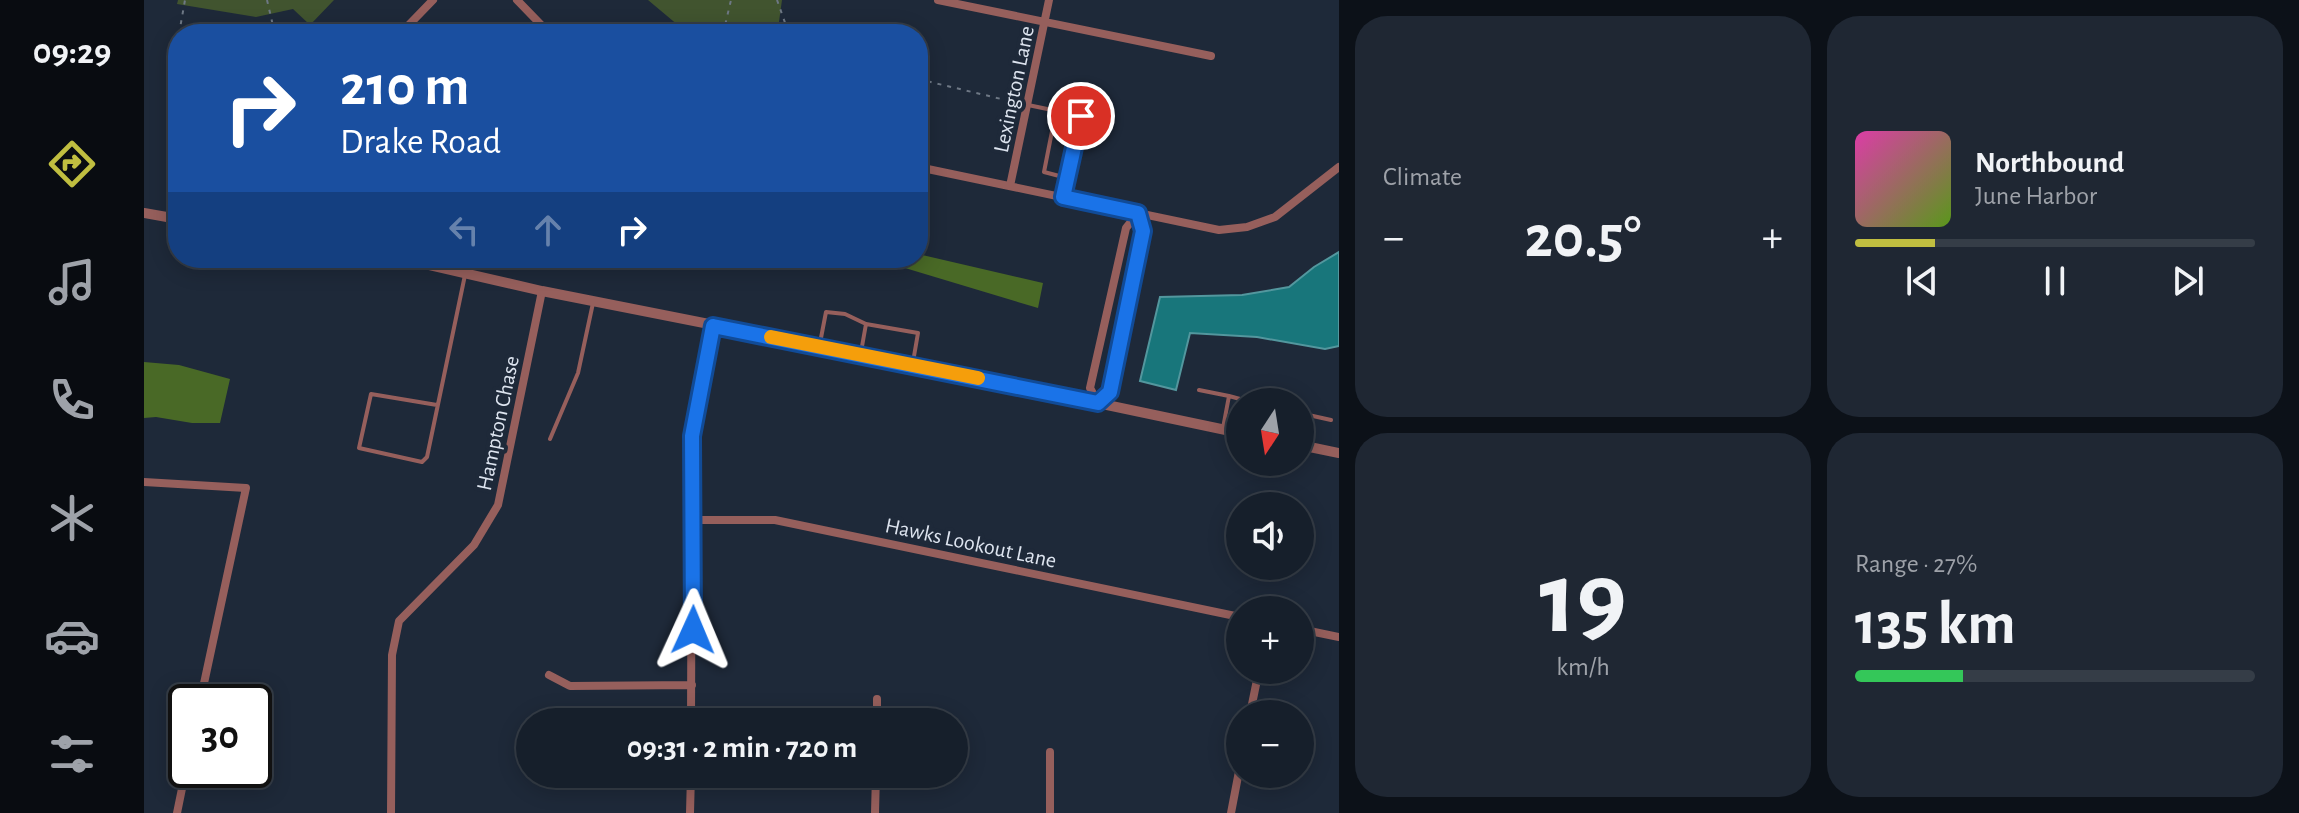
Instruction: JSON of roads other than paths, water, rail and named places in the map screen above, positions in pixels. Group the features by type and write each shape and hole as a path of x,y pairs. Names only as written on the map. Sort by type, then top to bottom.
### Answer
{"street":[{"path":"410,24 433,0"},
{"path":"517,0 540,24"},
{"path":"938,0 1211,56"},
{"name":"Lexington Lane","path":"1010,186 1049,0"},
{"path":"928,169 1219,230 1247,227 1275,217 1339,167"},
{"path":"144,213 168,217"},
{"path":"1098,403 1110,392 1143,231 1138,213"},
{"path":"1098,403 1090,388 1126,228 1138,213"},
{"path":"447,268 542,291 912,364 1226,431"},
{"name":"Hampton Chase","path":"391,813 392,655 399,621 474,545 498,505 542,291"},
{"path":"691,708 692,436 713,326"},
{"path":"1314,448 1339,453"},
{"path":"144,482 246,488 204,684"},
{"name":"Hawks Lookout Lane","path":"694,520 775,520 1226,614"},
{"path":"1314,632 1339,637"},
{"path":"549,675 570,686 692,685"},
{"path":"877,699 877,708"},
{"path":"1050,752 1050,813"},
{"path":"177,813 182,788"},
{"path":"690,813 691,788"},
{"path":"875,813 876,788"},
{"path":"1231,813 1236,788"}],"lane":[{"path":"1027,105 1081,116 1063,197"},
{"path":"1056,111 1044,172 1067,178"},
{"path":"437,405 371,394 359,448 422,462 427,457 466,272"},
{"path":"550,439 578,373 593,301"},
{"path":"819,346 826,312 845,314 866,324 918,333 912,364"},
{"path":"860,354 866,324"},
{"path":"1199,390 1226,395"},
{"path":"1223,430 1226,413"},
{"path":"1314,416 1331,420"}]}
